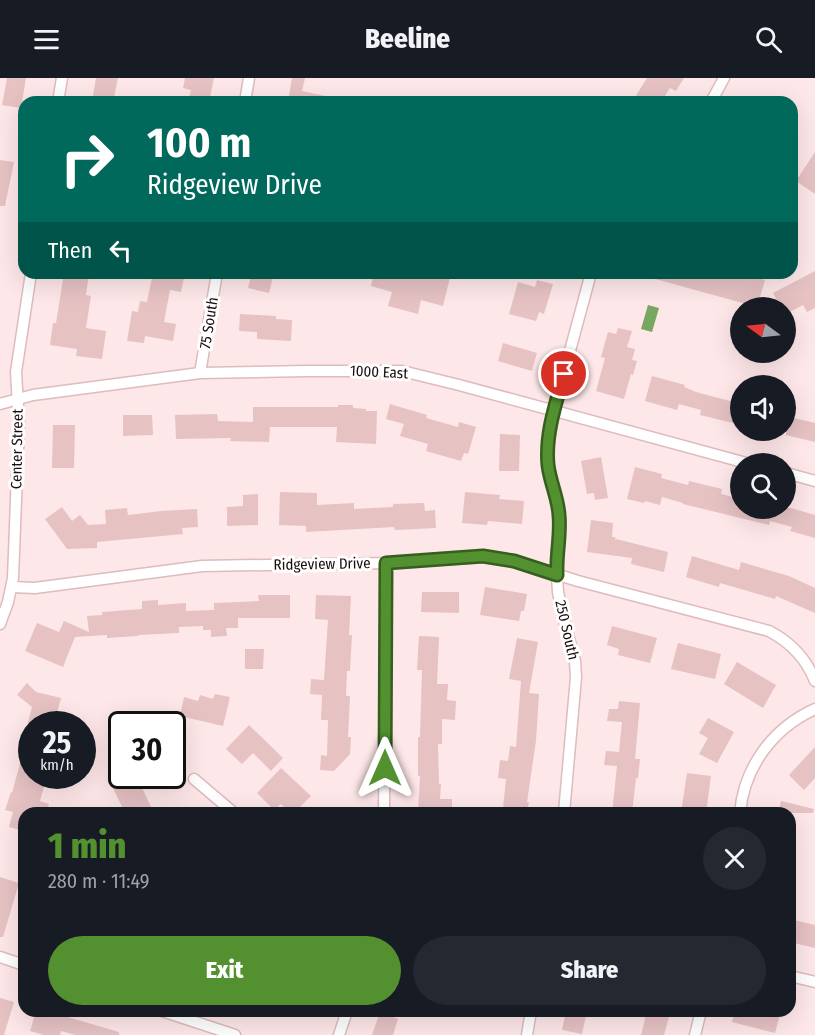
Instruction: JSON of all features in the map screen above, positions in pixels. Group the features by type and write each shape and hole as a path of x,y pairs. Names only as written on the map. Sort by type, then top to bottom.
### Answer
{"street":[{"path":"59,96 62,78"},
{"path":"246,96 249,78"},
{"path":"714,96 724,78"},
{"name":"Center Street","path":"0,624 12,587 14,569 19,422 16,372 30,279"},
{"name":"75 South","path":"200,373 216,279"},
{"name":"250 South","path":"565,807 576,677 575,661 560,604 556,560 559,513 548,465 548,452 554,410 589,279"},
{"name":"1000 East","path":"0,404 33,395 200,373 402,371 730,458"},
{"path":"796,476 815,481"},
{"name":"Ridgeview Drive","path":"12,587 35,588 214,565 386,563 483,556 514,561 557,575 769,631 794,648 808,666 815,681"},
{"path":"384,807 386,563"},
{"path":"741,807 742,793 758,756 776,735 815,709"},
{"path":"194,779 227,807"},
{"path":"0,957 18,963"},
{"path":"796,977 815,982"},
{"path":"180,1017 235,1035"},
{"path":"339,1035 345,1017"},
{"path":"526,1035 530,1017"},
{"path":"695,1035 700,1017"}],"shaded area":[{"path":"648,305 659,308 652,332 641,329"}],"building":[{"path":"7,78 26,78 23,96 18,96 18,108 2,105"},
{"path":"96,78 118,78 114,96 93,96"},
{"path":"185,78 214,78 210,96 190,96 191,90 183,88"},
{"path":"292,78 305,78 302,91 325,96 289,96"},
{"path":"647,78 684,78 676,91 670,88 665,96 636,96"},
{"path":"815,152 815,194 798,182 798,178"},
{"path":"0,160 14,162 5,206 0,206"},
{"path":"815,271 815,308 807,312 803,305 796,309 796,297 775,297 773,293"},
{"path":"63,279 88,279 86,295 91,296 86,328 106,331 102,359 76,356 77,349 50,345 53,323 56,323"},
{"path":"152,279 184,279 181,292 170,290 164,322 176,324 173,341 145,336 144,343 127,341 132,311 138,312 140,301 147,302"},
{"path":"250,279 272,279 269,293 248,288"},
{"path":"373,279 450,279 443,306 421,300 418,314 388,306 392,292 371,286"},
{"path":"655,279 761,279 765,280 760,297 730,297 730,300"},
{"path":"537,280 553,284 544,314 539,312 536,321 509,314 518,282 535,287"},
{"path":"240,314 276,316 276,319 292,320 291,341 257,339 257,332 239,331"},
{"path":"618,328 632,331 627,347 635,349 632,360 637,361 624,399 596,391 605,358 601,357 608,332 616,334"},
{"path":"503,343 537,353 532,371 498,361"},
{"path":"652,376 730,401 730,422 700,415 701,410 679,404 677,410 645,401"},
{"path":"390,404 458,427 459,422 476,427 468,454 464,453 461,461 426,451 428,444 400,436 404,424 386,419"},
{"path":"338,405 353,405 353,408 377,411 376,444 336,442 337,427 270,427 269,442 230,441 231,438 176,439 175,415 217,414 218,421 253,422 253,407 338,407"},
{"path":"123,415 152,415 153,435 123,436"},
{"path":"796,418 815,423 815,442 796,437"},
{"path":"53,425 75,425 74,468 52,468"},
{"path":"500,434 520,435 519,471 499,471"},
{"path":"601,457 608,498 595,500 594,493 587,494 581,461"},
{"path":"635,467 662,474 661,478 688,485 689,481 722,489 721,494 730,496 730,515 662,497 660,505 627,499"},
{"path":"280,492 317,493 317,505 354,503 354,509 424,503 425,511 435,510 436,528 395,530 394,527 306,532 306,526 279,525"},
{"path":"465,492 500,495 499,499 524,501 522,524 488,521 487,525 462,523"},
{"path":"258,494 258,525 227,526 227,507 243,506 243,495"},
{"path":"62,507 72,521 80,515 88,525 106,524 105,510 127,508 128,515 197,509 198,527 182,528 183,534 97,542 97,548 67,549 45,519"},
{"path":"796,509 815,515 815,538 790,531 792,527 770,521 769,525 744,519 796,519"},
{"path":"591,520 613,523 612,537 615,537 616,541 616,539 668,552 664,572 631,564 632,558 587,552"},
{"path":"692,556 739,570 741,562 789,576 815,588 815,613 776,596 775,599 720,583 719,587 686,577"},
{"path":"485,587 527,594 524,611 521,611 519,621 480,615"},
{"path":"422,592 459,592 459,613 421,612"},
{"path":"258,595 290,595 290,618 238,618 238,628 226,628 227,636 211,637 211,630 203,630 203,626 179,627 179,633 107,638 107,635 75,637 63,667 25,651 37,623 59,632 64,621 89,632 87,616 102,615 102,612 142,609 142,601 158,600 158,605 186,603 186,611 214,610 214,603 259,601"},
{"path":"316,595 351,596 349,635 352,635 346,696 350,696 348,737 351,737 350,754 334,771 320,770 321,755 327,756 328,720 321,720 322,695 310,694 311,679 324,680 328,620 315,619"},
{"path":"612,626 657,638 650,663 618,655 619,649 607,645"},
{"path":"419,636 439,637 437,684 448,684 447,700 456,701 455,720 442,719 442,744 438,744 440,799 452,799 452,807 418,807 420,776 418,776 418,737 420,737 422,670 417,670"},
{"path":"517,638 538,642 529,693 539,694 528,807 503,807 506,779 498,778 500,760 508,761 510,746 516,747 521,681 509,679"},
{"path":"678,643 721,654 715,679 671,669"},
{"path":"245,649 264,649 263,669 245,669"},
{"path":"737,662 776,685 763,708 724,684"},
{"path":"27,683 36,692 61,698 58,711 31,711 32,707 17,695"},
{"path":"215,694 230,697 223,726 186,717 186,711 181,711 184,697 198,701 200,695 213,699"},
{"path":"619,701 640,703 635,759 640,759 633,807 613,807 617,766 604,765 606,751 619,752 622,722 607,721 609,709 618,709"},
{"path":"708,718 734,732 717,763 699,754 708,738 699,733"},
{"path":"249,725 283,758 271,771 253,753 242,764 226,749"},
{"path":"815,747 815,778 804,790 789,775"},
{"path":"281,768 311,796 300,807 284,807 281,804 278,807 271,807 257,793"},
{"path":"18,771 18,789 43,789 40,801 49,804 48,807 18,807 18,829 9,827 13,812 5,810"},
{"path":"687,773 711,776 707,807 682,807"},
{"path":"113,789 143,789 151,807 122,807"},
{"path":"781,801 814,809 813,813 796,813 796,807 780,807"},
{"path":"0,877 18,883 18,886 3,937 0,937"},
{"path":"796,920 815,925 815,948 796,943"},
{"path":"0,998 14,1002 4,1035 0,1035"},
{"path":"34,1017 68,1017 119,1032 119,1035 76,1035 61,1031 60,1035 44,1035 30,1031"},
{"path":"378,1017 398,1019 393,1035 372,1035"},
{"path":"565,1017 586,1017 582,1034 562,1030"},
{"path":"646,1017 669,1017 664,1035 641,1035"},
{"path":"733,1017 779,1017 775,1033 732,1022"}],"route":[{"path":"385,768 386,563 483,556 514,561 557,575 559,513 548,465 548,452 551,426 564,374"}]}
